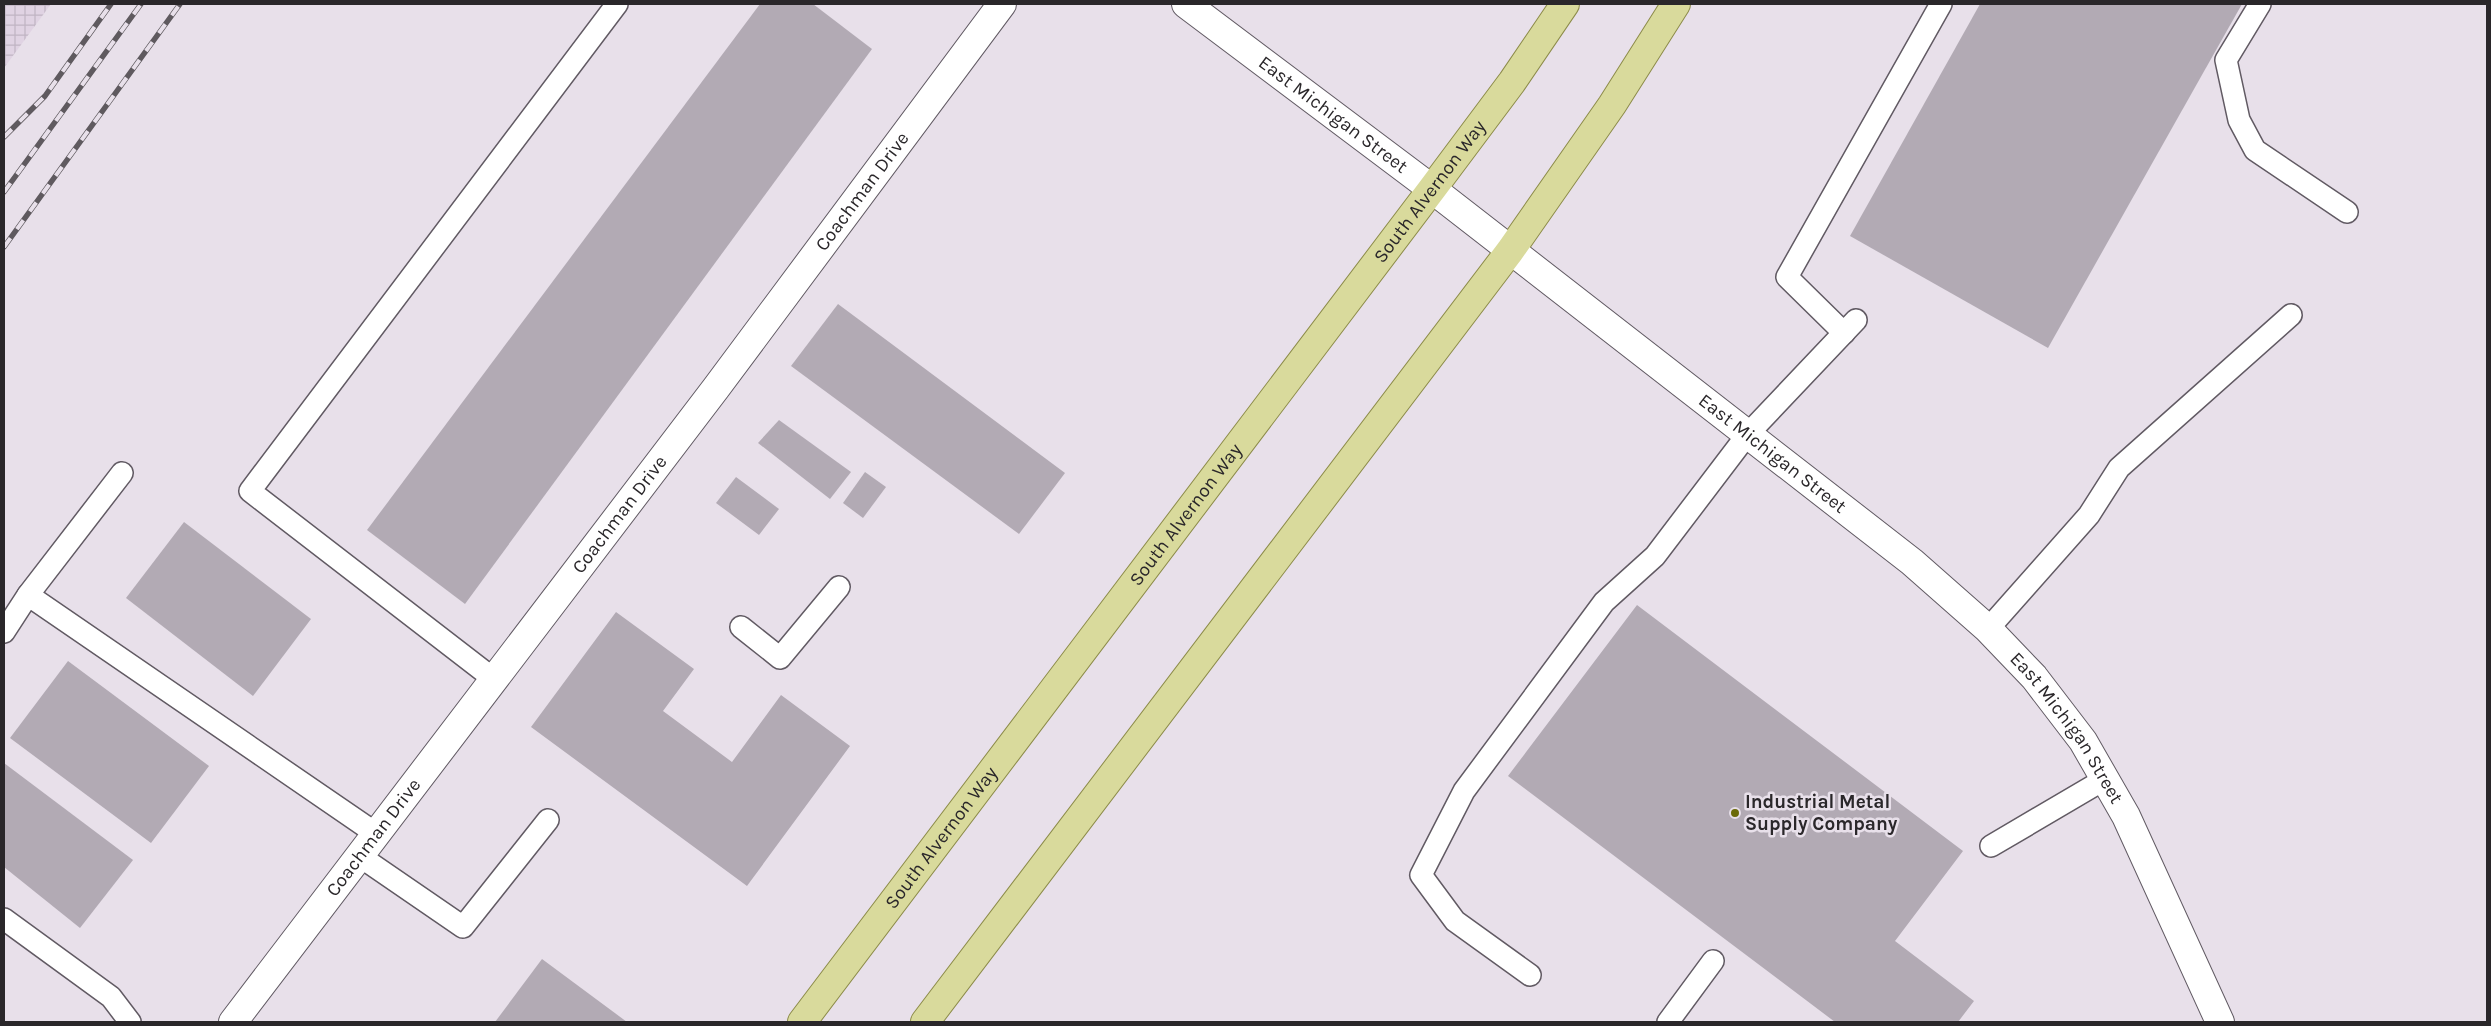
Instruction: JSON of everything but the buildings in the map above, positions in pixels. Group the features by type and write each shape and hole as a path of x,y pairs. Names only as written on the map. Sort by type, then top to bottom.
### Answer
{"main road":[{"name":"South Alvernon Way","path":"802,1022 1432,189 1512,82 1565,4"},
{"path":"925,1022 1510,251 1612,105 1676,4"}],"street":[{"name":"Coachman Drive","path":"233,1022 378,836 716,388 1002,4"},
{"name":"East Michigan Street","path":"1186,4 1432,189 1912,562 1988,629 2034,677 2083,741 2126,816 2220,1022"}],"lane":[{"path":"495,680 250,491 617,4"},
{"path":"1530,976 1455,921 1421,875 1464,791 1604,602 1656,556 1747,435 1850,327 1787,277 1941,4"},
{"path":"2260,4 2226,60 2239,120 2255,150 2347,212"},
{"path":"1988,629 2089,515 2119,468 2290,315"},
{"path":"4,632 28,595 122,473"},
{"path":"741,627 780,658 839,587"},
{"path":"28,595 378,836"},
{"path":"1991,846 2105,779"},
{"path":"361,857 463,927 548,820"},
{"path":"4,919 111,997 130,1022"},
{"path":"1668,1022 1714,961"}],"shaded area":[{"path":"4,4 51,4 4,68"}],"railway":[{"path":"4,137 45,96 111,4"},
{"path":"4,192 141,4"},
{"path":"4,247 180,4"}],"place":[{"name":"Industrial Metal Supply Company","path":"1735,813"}]}
